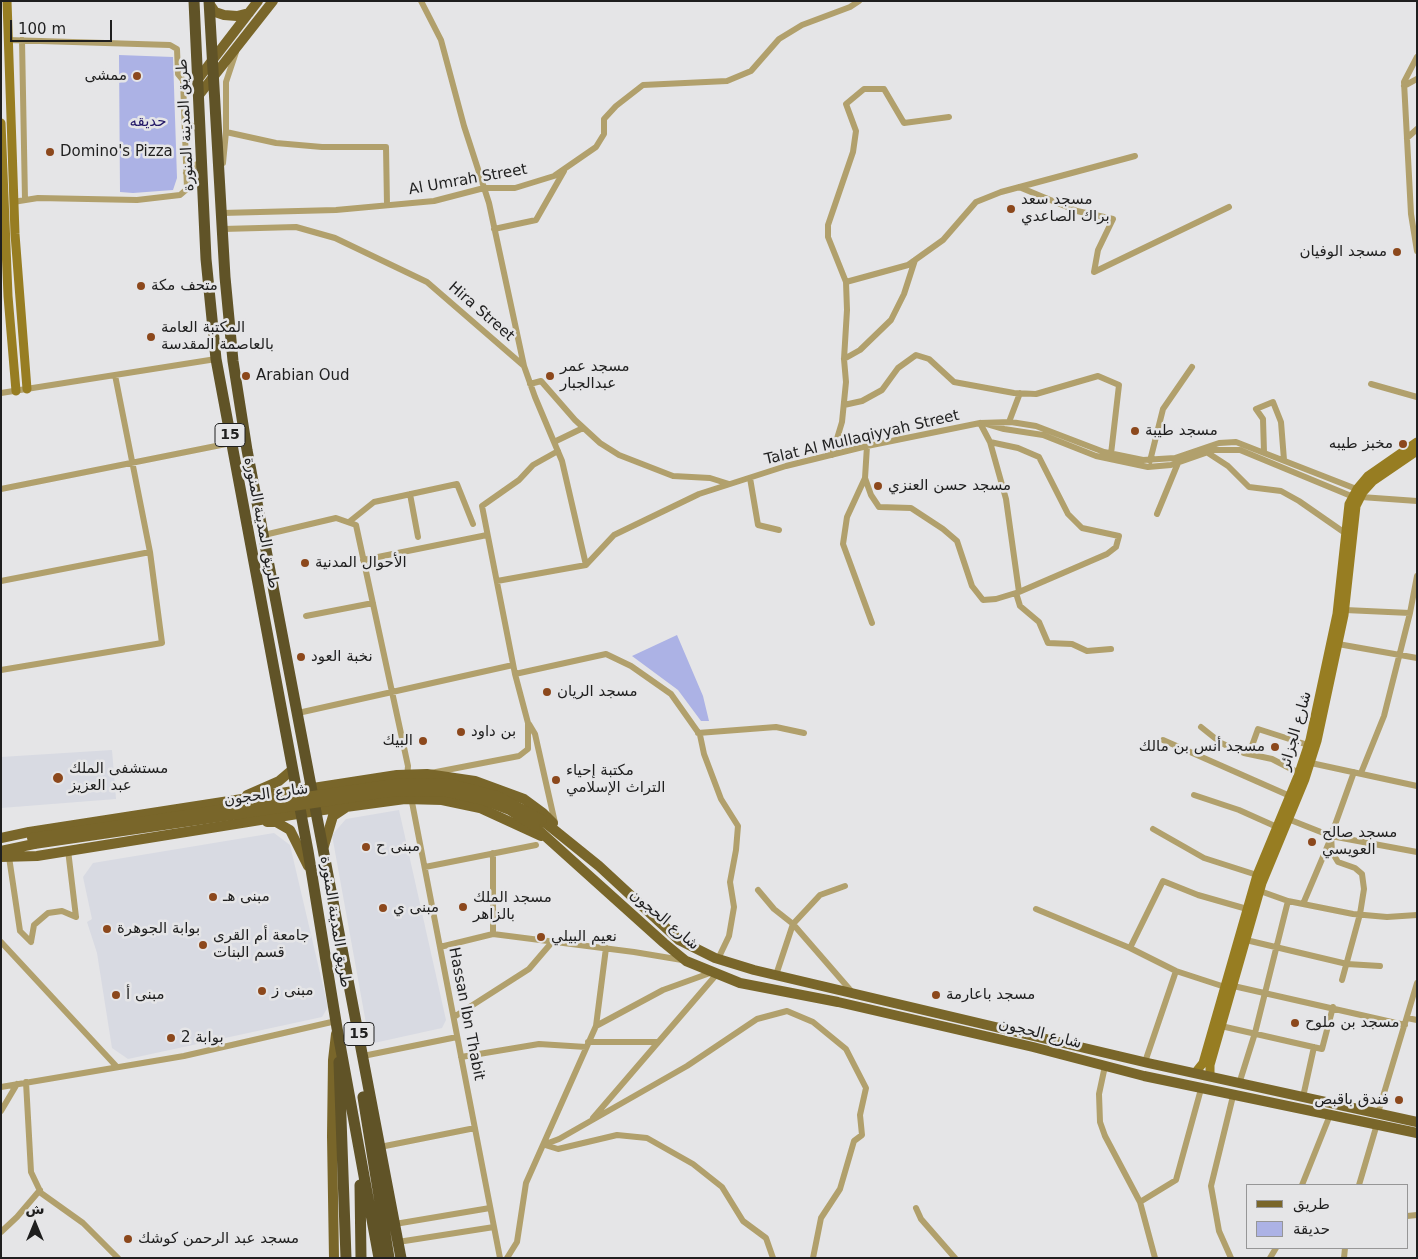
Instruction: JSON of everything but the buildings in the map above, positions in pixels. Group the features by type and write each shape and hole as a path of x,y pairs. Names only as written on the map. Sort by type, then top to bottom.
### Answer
{"highway":[{"name":"طريق المدينة المنورة","path":"194,1 202,130 206,259 216,359 300,814 336,1024 342,1046"},
{"name":"طريق المدينة المنورة","path":"209,2 212,79 233,361 247,450 401,1258"},
{"name":"طريق المدينة المنورة","path":"358,1028 355,1049 389,1258"},
{"path":"342,1046 338,1060 346,1258"},
{"path":"342,1046 350,1058 354,1099 359,1160 361,1258"},
{"path":"342,1046 379,1258"}],"main road":[{"path":"198,78 258,1"},
{"path":"199,95 273,1"},
{"path":"209,2 215,12 224,15 236,16 249,13"},
{"path":"235,801 279,781 292,770"},
{"path":"1,840 28,832 406,775 427,774 475,781 524,799 543,813 574,846"},
{"name":"شارع الحجون","path":"1,840 32,841 393,784 448,783 497,796 574,846 599,866 679,940 718,959 776,975 1239,1084 1417,1122"},
{"path":"4,855 37,856 348,806 411,800 442,800 480,808 550,840"},
{"path":"323,853 326,834 333,816 348,806"},
{"path":"248,822 276,822 290,830 310,872"},
{"name":"شارع الحجون","path":"539,824 550,840 664,943 686,961 713,974 740,983 838,1002 1034,1047 1201,1089 1417,1133"},
{"name":"شارع الحجون","path":"4,855 32,841"},
{"path":"334,1258 332,1136 333,1060 336,1024"}],"street":[{"path":"7,1 6,112 27,389"},
{"path":"421,1 441,40 484,188 524,366 562,461 586,565 497,582"},
{"name":"Al Umrah Street","path":"222,213 336,210 434,201 484,188 515,188 554,176 596,147 604,134 604,119 616,106 643,85 727,81 751,71 779,39 802,25 850,7 859,1"},
{"path":"8,40 170,44 176,49 178,74 183,80 187,189 180,195 137,200 38,198 14,202"},
{"path":"22,40 25,200"},
{"path":"220,189 226,132 226,82 238,46"},
{"path":"1417,57 1404,82 1411,214 1417,251"},
{"path":"1404,86 1417,79"},
{"path":"832,455 842,422 846,382 844,359 847,332 846,282 828,237 828,225 853,152 856,131 846,104 864,89 884,89 904,123 949,117"},
{"path":"184,122 202,130"},
{"path":"1,123 5,296 16,391"},
{"path":"1407,138 1417,129"},
{"path":"226,132 276,143 322,148 386,147 387,205"},
{"path":"846,282 878,275 908,265 943,240 976,202 1019,187 1135,156"},
{"path":"186,173 203,159"},
{"path":"494,229 536,220 566,168"},
{"path":"1019,187 1077,211 1113,219 1098,250 1094,272 1229,207"},
{"name":"Hira Street","path":"223,229 296,227 335,238 428,282 524,366"},
{"path":"844,359 860,350 891,320 904,294 915,260"},
{"path":"844,405 862,401 882,390 898,368 916,355 929,359 954,382 1020,393 1036,394 1098,376 1119,385 1111,454"},
{"path":"1,393 216,359"},
{"path":"1150,461 1163,409 1192,367"},
{"path":"1,670 162,643 150,552 115,375"},
{"path":"530,384 541,380 583,428 600,443 619,454 674,476 710,478 730,484"},
{"path":"1371,384 1417,397"},
{"path":"1009,422 1020,393"},
{"path":"1264,452 1263,420 1256,408 1273,402 1281,422 1284,460"},
{"name":"Talat Al Mullaqiyyah Street","path":"586,565 614,535 699,494 867,446 983,423 1009,422 1049,429 1111,454 1150,461 1175,458 1225,442 1241,444 1284,460 1359,495"},
{"path":"983,423 1006,499 1020,606 1040,622 1048,643 1072,644 1087,651 1111,649"},
{"name":"Talat Al Mullaqiyyah Street","path":"983,423 1042,436 1089,454 1126,464 1156,468 1208,452 1229,449 1245,451 1359,495"},
{"path":"554,442 583,428"},
{"path":"865,478 871,495 880,507 911,508 957,541 972,586 983,600 996,599 1018,592 1107,554 1116,547 1119,536 1082,528 1068,514 1039,457 1018,448 990,442"},
{"path":"1359,495 1375,471 1417,442"},
{"path":"1,489 231,443"},
{"path":"867,446 865,478 847,517 843,544 872,623"},
{"path":"427,774 519,756 528,749 528,723 513,665 482,506 519,480 533,465 558,451"},
{"path":"1359,495 1379,476 1417,451"},
{"path":"1208,452 1228,466 1250,487 1280,491 1299,501 1345,533"},
{"path":"1157,514 1178,462"},
{"path":"750,478 758,525 779,530"},
{"path":"264,534 336,518 349,522 374,502 457,484 473,524"},
{"path":"410,494 418,537"},
{"path":"1359,495 1417,501"},
{"name":"شارع الجزائر","path":"1195,1073 1203,1063 1227,986 1257,876 1299,773 1308,745 1337,614 1347,512 1359,495"},
{"name":"شارع الجزائر","path":"1210,1076 1209,1068 1221,1026 1227,986 1246,940 1260,891 1310,763 1345,610 1354,514 1359,495"},
{"name":"Hassan Ibn Thabit","path":"349,522 356,525 408,766 406,775 500,1258"},
{"path":"363,560 487,535"},
{"path":"1,581 150,552"},
{"path":"1361,773 1384,716 1410,613 1414,606 1417,576"},
{"path":"306,616 373,603"},
{"path":"1345,610 1410,613"},
{"path":"1338,644 1417,658"},
{"path":"515,674 606,654 631,666 671,694 698,733 721,799 738,826 730,882 734,907 729,936 718,959"},
{"path":"298,713 513,665"},
{"path":"528,723 535,734 556,826"},
{"path":"698,733 776,727 804,733"},
{"path":"1201,728 1221,743 1249,754 1272,759 1299,773"},
{"path":"1249,754 1258,729 1308,745"},
{"path":"1163,740 1290,796"},
{"path":"1310,763 1417,786"},
{"path":"1303,904 1331,836 1354,772"},
{"path":"1194,795 1239,810 1277,826"},
{"path":"1288,819 1331,836 1417,852"},
{"path":"1153,829 1204,858 1257,876"},
{"path":"1331,836 1332,852 1338,862 1355,868 1362,874 1364,889 1360,914 1342,980"},
{"path":"425,867 536,845"},
{"path":"4,855 20,931 31,942 34,925 48,913 62,911 76,917 68,850"},
{"path":"492,853 493,934"},
{"path":"1130,948 1163,880 1198,895 1247,909"},
{"path":"776,975 793,924 820,895 845,886"},
{"path":"758,890 774,909 793,924 852,992"},
{"path":"1260,891 1303,904 1360,914 1387,917 1417,915"},
{"path":"1239,1084 1255,1033 1288,900"},
{"path":"1036,909 1130,948 1176,971 1227,986 1406,1021 1417,1020"},
{"path":"440,947 493,934 606,948 686,961"},
{"path":"1246,940 1347,964 1380,966"},
{"path":"454,1017 529,969 552,941"},
{"path":"1,942 117,1067"},
{"path":"507,1258 517,1242 526,1183 596,1026 606,948"},
{"path":"1145,1062 1176,971"},
{"path":"596,1026 656,994 713,974"},
{"path":"590,1122 713,974"},
{"path":"1378,1113 1417,983"},
{"path":"1221,1026 1322,1049 1333,1007"},
{"path":"543,1145 559,1139 590,1122 687,1066 758,1019 786,1011 813,1022 846,1049 866,1088 860,1116 862,1135 854,1141 840,1189 821,1218 813,1258"},
{"path":"1,1087 184,1056 336,1024"},
{"path":"363,1056 458,1037"},
{"path":"461,1057 540,1044 587,1045 658,1042"},
{"path":"1303,1097 1314,1047"},
{"path":"1105,1066 1100,1094 1100,1122 1105,1136 1140,1202 1155,1258"},
{"path":"26,1082 31,1172 40,1190 83,1223 118,1258"},
{"path":"1,1111 16,1084"},
{"path":"1140,1202 1176,1180 1201,1089"},
{"path":"1230,1258 1219,1231 1211,1186 1233,1096"},
{"path":"1302,1184 1330,1115"},
{"path":"1359,1184 1377,1124"},
{"path":"380,1147 475,1128"},
{"path":"543,1145 558,1148 617,1135 647,1138 693,1164 722,1187 743,1221 766,1238 773,1258"},
{"path":"1,1232 17,1217 40,1190"},
{"path":"395,1224 490,1208"},
{"path":"916,1208 921,1219 955,1258"},
{"path":"398,1242 494,1227"}],"shaded area":[{"name":"مستشفى الملك عبد العزيز","path":"112,750 116,799 1,808 1,757"},
{"name":"مبنى ي","path":"399,810 446,1020 442,1028 374,1043 369,1040 332,835 346,819"},
{"name":"جامعة أم القرى قسم البنات","path":"274,833 290,845 328,1007 322,1017 128,1059 112,1048 97,953 87,922 92,919 83,877 93,863"}],"green space":[{"name":"حديقه","path":"119,55 173,57 177,178 173,190 120,192"},
{"path":"677,635 703,696 709,721 701,721 678,690 632,656"}],"place":[{"name":"ممشى","path":"137,76"},
{"name":"Domino's Pizza","path":"50,152"},
{"name":"مسجد سعد براك الصاعدي","path":"1011,209"},
{"name":"مسجد الوفيان","path":"1397,252"},
{"name":"متحف مكة","path":"141,286"},
{"name":"المكتبة العامة بالعاصمة المقدسة","path":"151,337"},
{"name":"Arabian Oud","path":"246,376"},
{"name":"مسجد عمر عبدالجبار","path":"550,376"},
{"name":"مسجد طيبة","path":"1135,431"},
{"name":"مخبز طيبه","path":"1403,444"},
{"name":"مسجد حسن العنزي","path":"878,486"},
{"name":"الأحوال المدنية","path":"305,563"},
{"name":"نخبة العود","path":"301,657"},
{"name":"مسجد الريان","path":"547,692"},
{"name":"بن داود","path":"461,732"},
{"name":"البيك","path":"423,741"},
{"name":"مسجد أنس بن مالك","path":"1275,747"},
{"name":"مستشفى الملك عبد العزيز","path":"58,778"},
{"name":"مكتبة إحياء التراث الإسلامي","path":"556,780"},
{"name":"مسجد صالح العويسي","path":"1312,842"},
{"name":"مبنى ح","path":"366,847"},
{"name":"مبنى هـ","path":"213,897"},
{"name":"مسجد الملك بالزاهر","path":"463,907"},
{"name":"مبنى ي","path":"383,908"},
{"name":"بوابة الجوهرة","path":"107,929"},
{"name":"نعيم البيلي","path":"541,937"},
{"name":"جامعة أم القرى قسم البنات","path":"203,945"},
{"name":"مبنى ز","path":"262,991"},
{"name":"مبنى أ","path":"116,995"},
{"name":"مسجد باعارمة","path":"936,995"},
{"name":"مسجد بن ملوح","path":"1295,1023"},
{"name":"بوابة 2","path":"171,1038"},
{"name":"فندق باقبص","path":"1399,1100"},
{"name":"مسجد عبد الرحمن كوشك","path":"128,1239"}]}
